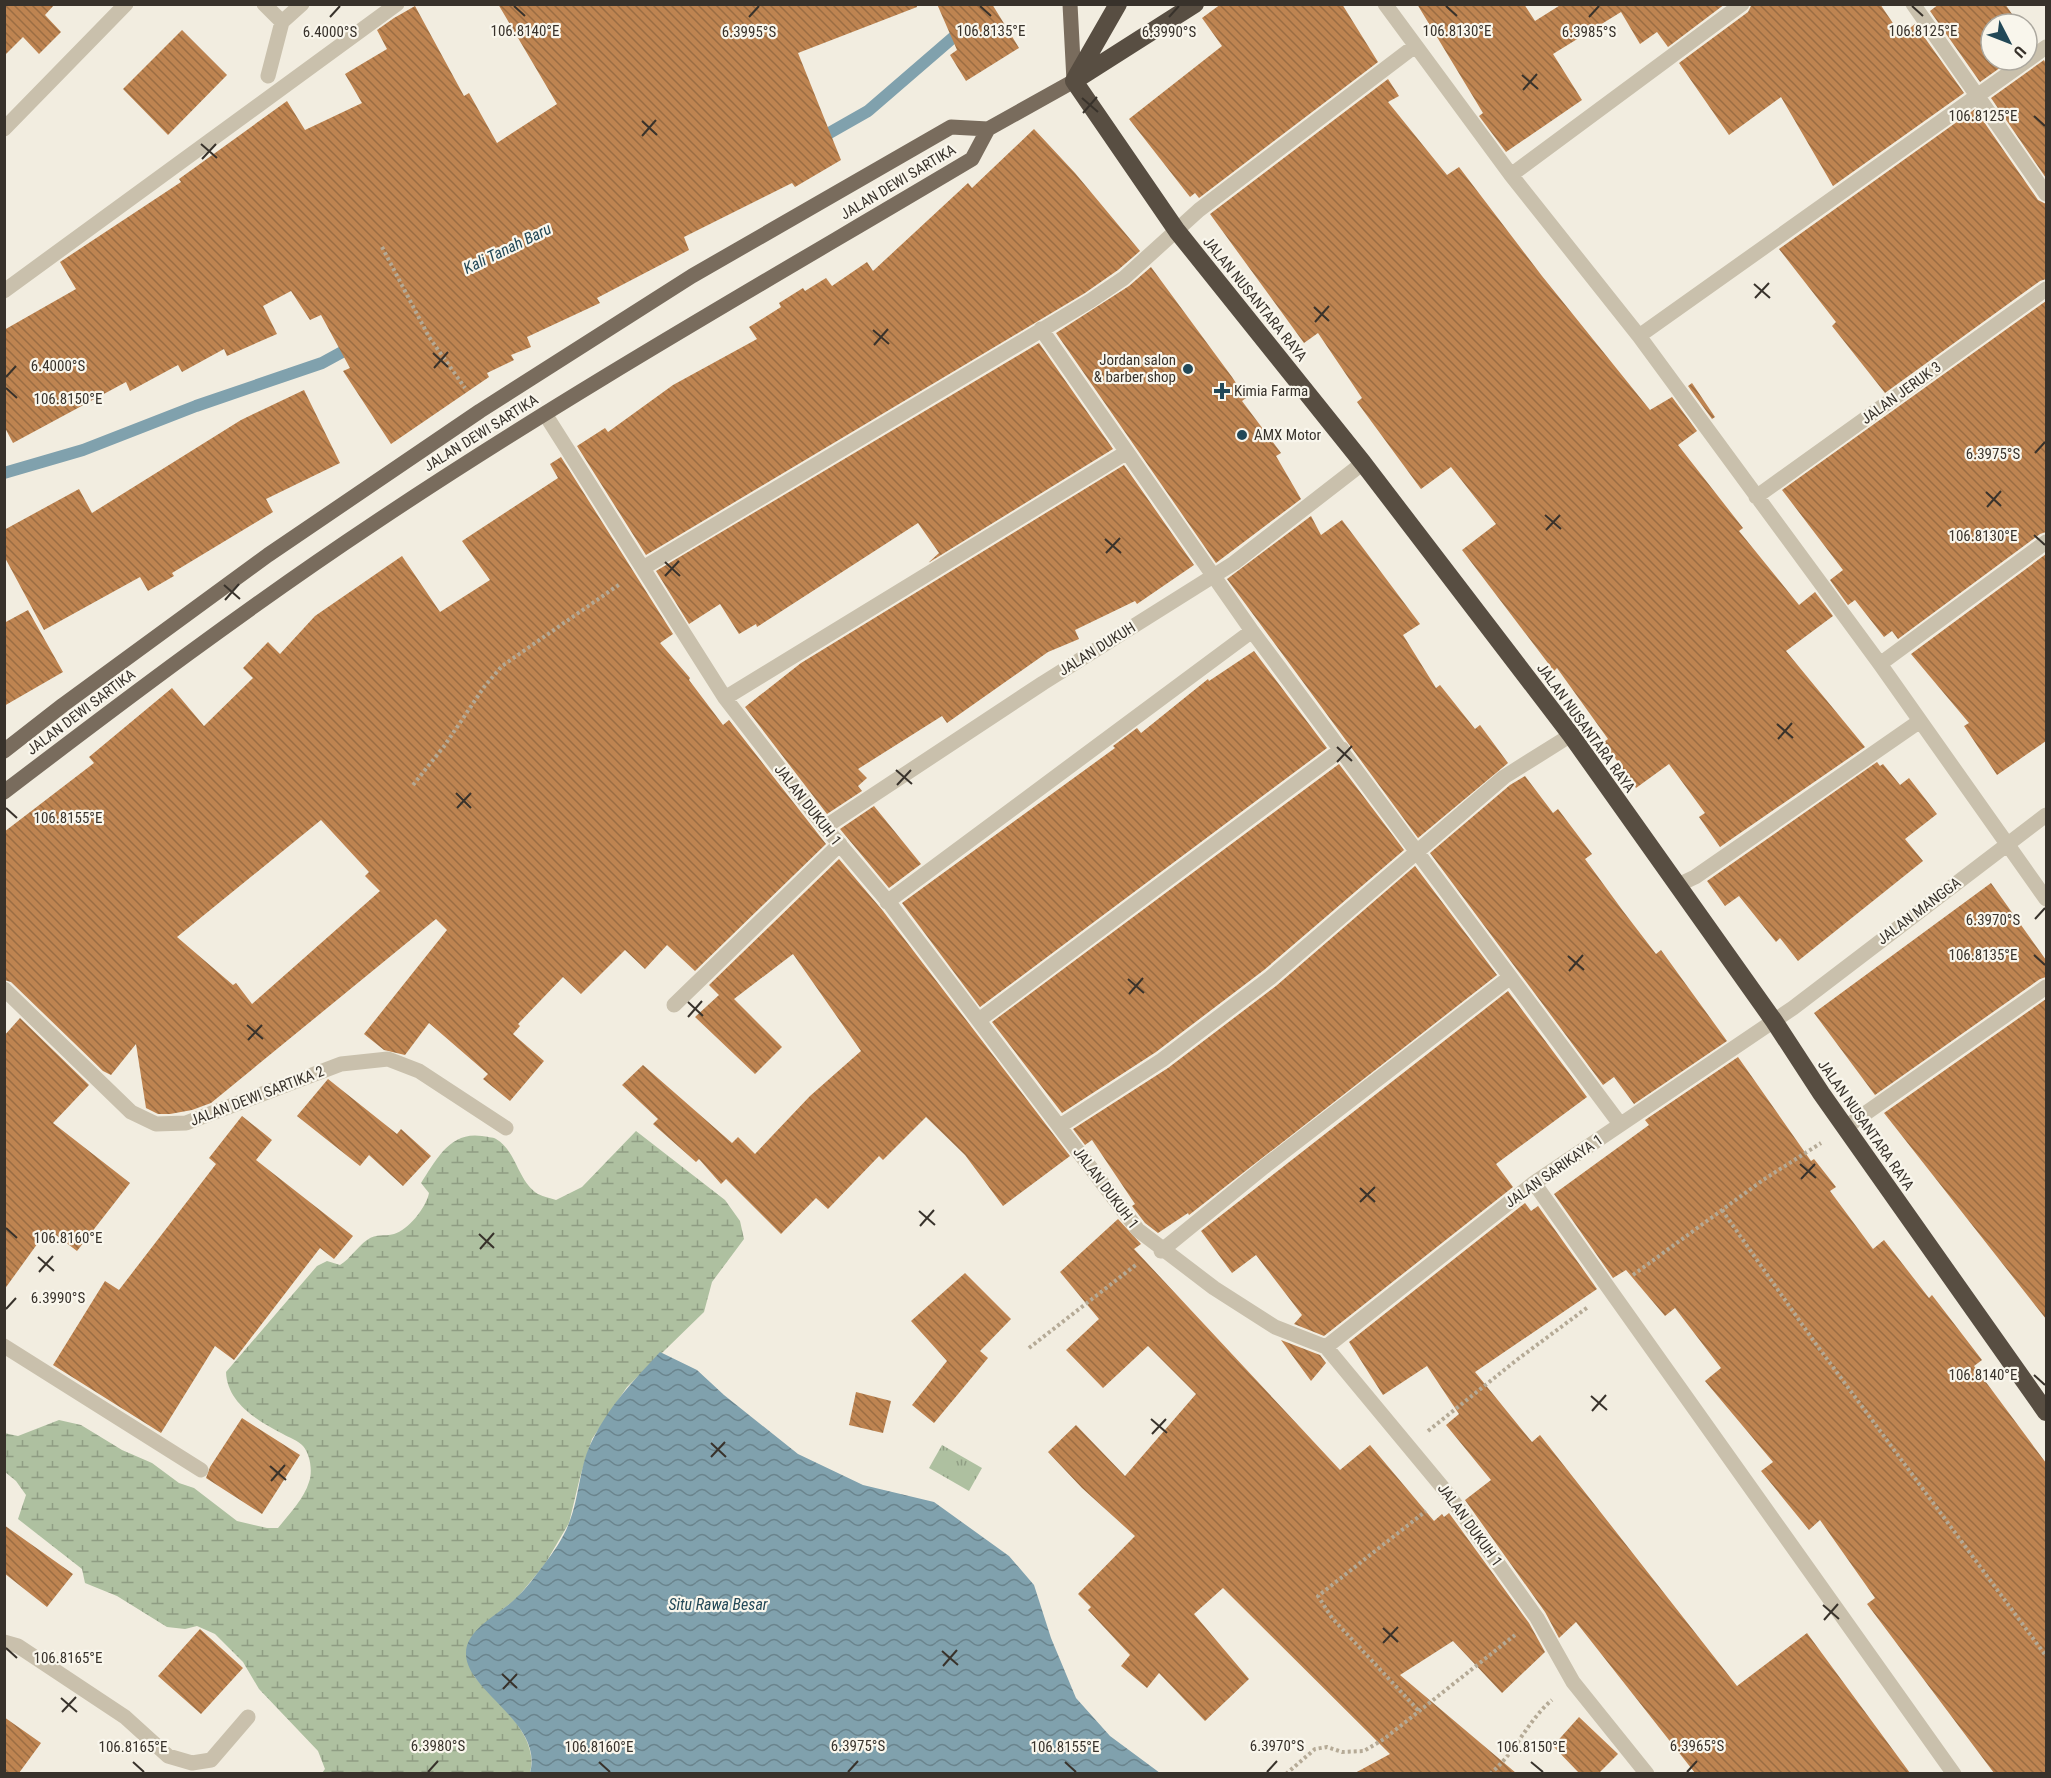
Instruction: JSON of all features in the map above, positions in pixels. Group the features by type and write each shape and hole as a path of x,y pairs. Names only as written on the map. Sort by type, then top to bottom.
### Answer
{"highway":[{"path":"1074,81 1118,4"},
{"path":"1074,81 1195,4"},
{"name":"JALAN NUSANTARA RAYA","path":"1074,81 1177,231 1363,463 1570,735 1774,1021 1846,1128 2046,1412"}],"main road":[{"path":"988,129 1074,81 1070,4"},
{"name":"JALAN DEWI SARTIKA","path":"4,751 268,555 480,411 692,276 951,128 988,129 972,159 545,414 377,521 256,604 4,792"}],"street":[{"path":"4,129 126,4"},
{"path":"264,4 282,22"},
{"path":"268,76 282,22 302,4"},
{"path":"4,291 397,4"},
{"path":"1511,175 1742,4"},
{"path":"1913,4 2046,194"},
{"path":"1389,6 1415,46 1511,175 1639,336 1880,664 2046,898"},
{"path":"643,568 1124,278 1199,210 1415,46"},
{"path":"1639,336 1979,96 2046,46"},
{"name":"JALAN JERUK 3","path":"1756,497 2046,289"},
{"path":"1041,329 1252,631 1620,1124"},
{"name":"JALAN DUKUH 1","path":"545,414 725,698 979,1020 1137,1230 1161,1251 1275,1327 1326,1347 1448,1494 1537,1618 1573,1682 1647,1773"},
{"path":"725,698 1127,453"},
{"name":"JALAN DUKUH","path":"825,827 1043,683 1214,577 1363,463"},
{"path":"1880,664 2046,542"},
{"path":"887,902 1252,631"},
{"path":"1678,885 1695,877 1920,721"},
{"path":"1060,1126 1162,1060 1270,978 1417,855 1504,777 1570,735"},
{"path":"979,1020 1342,749"},
{"name":"JALAN MANGGA","path":"1793,1008 2046,815"},
{"path":"674,1005 840,844"},
{"path":"1161,1251 1264,1167 1509,978"},
{"path":"1846,1128 2046,987"},
{"name":"JALAN DEWI SARTIKA 2","path":"4,989 130,1112 156,1124 186,1123 341,1064 387,1059 404,1063 418,1071 506,1128"},
{"name":"JALAN SARIKAYA 1","path":"1326,1347 1534,1183 1793,1008"},
{"path":"1534,1183 1954,1773"},
{"path":"4,1346 201,1470"},
{"path":"4,1642 18,1646 125,1717 168,1756 192,1763 211,1760 248,1717"}],"path":[{"path":"382,247 429,337 480,411"},
{"path":"413,785 445,745 484,687 502,666 643,568"},
{"path":"1409,1447 1518,1359 1610,1291 1722,1210 1846,1128"},
{"path":"1722,1210 1813,1340 2046,1656"},
{"path":"1029,1348 1089,1299 1161,1251"},
{"path":"1418,1710 1332,1618 1318,1596 1448,1494"},
{"path":"1286,1773 1315,1749 1327,1748 1342,1752 1364,1751 1384,1739 1537,1618"},
{"path":"1490,1773 1521,1741 1539,1711 1573,1682"}],"green space":[{"path":"636,1131 725,1200 740,1221 744,1239 712,1282 704,1312 627,1387 592,1439 569,1523 545,1564 517,1598 487,1622 474,1676 504,1708 522,1732 529,1745 530,1773 322,1773 325,1769 318,1751 259,1689 243,1662 215,1634 197,1626 185,1629 167,1627 117,1596 85,1583 82,1569 18,1519 26,1495 16,1481 5,1472 4,1433 18,1436 59,1420 81,1425 122,1450 152,1463 179,1483 194,1488 237,1521 267,1528 278,1528 307,1488 311,1473 309,1458 301,1444 254,1417 238,1402 228,1383 226,1372 317,1266 327,1261 340,1265 367,1240 394,1234 405,1228 416,1218 427,1199 429,1193 421,1183 432,1165 445,1149 461,1138 482,1136 496,1139 508,1151 531,1189 556,1200 582,1187"},
{"path":"942,1445 982,1468 969,1491 929,1468"}],"water":[{"name":"Situ Rawa Besar","path":"660,1352 697,1370 724,1395 798,1454 863,1485 934,1502 1009,1556 1034,1585 1051,1638 1076,1698 1110,1736 1160,1773 530,1773 531,1755 526,1738 469,1667 466,1653 468,1644 478,1629 524,1590 554,1550 569,1523 588,1449 599,1427 623,1393"}],"building":[{"path":"4,4 55,4 45,15 61,32 39,54 23,37 4,56"},
{"path":"498,4 917,4 917,7 798,53 841,160 795,187 792,183 684,237 689,250 597,298 600,303 527,337 531,347 511,355 514,360 487,373 489,377 391,444 343,371 350,368 321,315 310,320 291,291 263,306 277,334 227,356 224,349 182,372 178,365 130,391 126,382 13,443 4,426 4,330 76,289 60,262 181,182 179,179 287,101 305,130 362,103 345,74 387,49 377,30 394,18 415,6 464,96 469,93 497,143 557,104"},
{"path":"937,4 992,4 1019,48 966,81 950,55 957,50"},
{"path":"1221,4 1342,4 1378,62 1199,198 1195,193 1190,197 1129,119 1222,46 1202,18"},
{"path":"1417,4 1524,4 1535,21 1562,4 1725,4 1668,47 1657,32 1640,44 1621,12 1553,54 1582,100 1506,152 1479,116 1483,113"},
{"path":"1752,4 1880,4 1901,35 1915,24 1964,93 1833,186 1781,97 1729,135 1679,63 1748,12"},
{"path":"1939,4 2005,4 2011,12 1979,12 1979,72 1994,72 1980,82 1930,11"},
{"path":"182,30 227,75 168,135 123,89"},
{"path":"2044,60 2046,64 2046,178 1991,98 2027,72 2039,72 2039,64"},
{"path":"1388,79 1399,96 1388,102 1447,175 1459,167 1542,276 1650,410 1672,397 1697,431 1678,445 1743,528 1739,531 1799,605 1815,592 1833,616 1786,651 1865,747 1720,847 1699,817 1705,813 1669,764 1636,788 1604,742 1608,739 1557,668 1554,671 1462,550 1496,524 1451,467 1421,489 1357,402 1362,398 1318,333 1304,343 1210,214"},
{"path":"1975,109 2038,200 2046,204 2046,279 2040,281 1885,393 1832,326 1836,322 1779,249"},
{"path":"1034,129 1075,173 1140,251 1085,293 646,555 577,446 605,428 608,432 673,385 757,339 749,327 781,307 779,303 803,288 805,291 826,278 832,286 867,262 873,271 968,183 972,188"},
{"path":"1151,267 1246,398 1242,401 1281,453 1276,456 1301,499 1216,563 1056,333 1129,286"},
{"path":"2046,301 2046,532 2040,534 1898,639 1892,631 1884,637 1855,600 1848,605 1830,580 1843,570 1782,490"},
{"path":"1039,343 1113,449 928,563 939,553 918,523 757,627 756,624 739,634 720,604 689,624 656,571"},
{"path":"1692,383 1715,417 1712,419 1688,386"},
{"path":"304,390 340,463 266,499 273,512 172,573 174,576 148,591 140,577 44,630 4,556 4,530 79,489 92,513 241,420"},
{"path":"561,457 673,634 660,643 690,678 689,680 723,725 729,720 826,844 695,971 667,945 645,969 625,950 581,994 563,977 518,1024 520,1026 513,1034 544,1061 510,1101 483,1079 488,1074 429,1023 405,1055 384,1050 364,1034 447,930 436,919 211,1103 192,1110 170,1114 158,1114 146,1108 136,1044 111,1075 103,1071 11,982 4,980 4,832 94,763 89,757 172,688 204,726 253,678 243,668 268,642 280,654 315,616 402,556 440,612 490,580 462,541 558,478 550,464","holes":["321,820 369,872 365,876 380,891 252,1004 236,983 233,985 177,937"]},
{"path":"1124,465 1194,565 1137,604 1135,601 1075,630 1079,639 1048,652 947,723 942,716 858,769 867,778 858,786 862,791 827,814 745,707 801,663"},
{"path":"1311,516 1321,535 1342,520 1420,624 1403,635 1436,688 1440,685 1475,729 1480,725 1508,763 1418,838 1227,579"},
{"path":"2046,554 2046,741 1997,775 1964,726 1969,723 1911,654"},
{"path":"28,610 63,672 4,706 4,623"},
{"path":"1254,651 1327,748 980,1007 902,903 1115,748 1113,746 1137,728 1141,733 1208,679 1209,681"},
{"path":"1877,762 1880,766 1883,764 1900,785 1909,778 1937,814 1905,839 1923,861 1798,961 1780,938 1776,942 1739,896 1725,906 1707,881"},
{"path":"1339,764 1404,850 1264,970 1156,1052 1062,1113 992,1022"},
{"path":"1525,776 1553,813 1558,809 1592,854 1585,859 1656,954 1661,950 1727,1041 1634,1104 1614,1077 1603,1085 1430,853 1510,785"},
{"path":"874,806 921,864 889,888 840,829"},
{"path":"839,859 883,911 1070,1156 1003,1206 965,1155 926,1117 883,1160 879,1156 828,1209 816,1198 781,1234 726,1179 721,1184 699,1159 696,1162 653,1124 658,1119 622,1085 643,1065 732,1143 738,1137 755,1154 810,1096 861,1051 793,954 734,999 782,1047 755,1074 695,1017 719,995 709,985"},
{"path":"1415,866 1497,975 1189,1215 1188,1213 1158,1233 1145,1223 1132,1206 1135,1204 1092,1140 1085,1145 1073,1129 1168,1068 1276,986"},
{"path":"1991,883 2046,960 2046,977 1875,1095 1814,1013"},
{"path":"1508,991 1587,1097 1496,1164 1513,1187 1324,1336 1294,1324 1302,1315 1256,1255 1232,1273 1201,1231"},
{"path":"2046,999 2046,1319 1884,1113"},
{"path":"20,1018 89,1085 53,1123 130,1183 77,1251 48,1229 4,1290 4,1036"},
{"path":"1738,1057 1811,1161 1814,1159 1836,1187 1830,1191 1873,1249 1884,1240 1929,1298 1932,1295 1982,1360 1974,1366 2046,1463 2046,1773 1994,1773 1867,1604 1875,1598 1820,1520 1809,1530 1761,1471 1773,1462 1705,1381 1721,1368 1675,1308 1665,1316 1626,1270 1613,1278 1554,1194 1649,1125 1645,1120"},
{"path":"328,1079 397,1134 401,1129 431,1156 403,1186 369,1155 360,1166 297,1116"},
{"path":"242,1116 272,1140 256,1160 353,1236 334,1259 320,1248 234,1360 215,1346 161,1433 53,1365 105,1281 119,1290 216,1164 209,1158"},
{"path":"1525,1203 1531,1211 1538,1206 1597,1289 1475,1372 1532,1442 1540,1435 1737,1686 1807,1633 1910,1773 1695,1773 1576,1622 1559,1638 1545,1612 1465,1500 1491,1480 1446,1425 1459,1414 1427,1366 1383,1395 1349,1342"},
{"path":"1118,1219 1141,1244 1134,1249 1340,1470 1370,1445 1434,1521 1442,1514 1444,1517 1449,1513 1529,1623 1545,1652 1502,1693 1453,1641 1400,1675 1516,1773 1355,1773 1390,1754 1223,1588 1194,1614 1249,1679 1205,1721 1159,1673 1147,1688 1121,1666 1130,1655 1088,1610 1091,1607 1078,1594 1135,1536 1082,1488 1048,1452 1076,1425 1125,1476 1196,1394 1148,1346 1103,1388 1066,1350 1099,1319 1060,1272"},
{"path":"965,1273 1011,1319 980,1351 988,1358 934,1423 912,1405 947,1361 911,1321"},
{"path":"1281,1340 1320,1355 1326,1363 1311,1381"},
{"path":"856,1392 891,1401 883,1433 849,1425"},
{"path":"242,1418 300,1455 262,1514 206,1478 210,1467"},
{"path":"4,1525 73,1574 47,1607 4,1573"},
{"path":"200,1629 243,1668 201,1714 158,1676"},
{"path":"4,1717 41,1743 19,1773 4,1773"},
{"path":"1579,1717 1618,1754 1599,1773 1579,1773 1553,1746"}],"waterway":[{"name":"Kali Tanah Baru","path":"817,140 868,111 963,29"},
{"name":"Kali Tanah Baru","path":"4,473 83,450 196,406 322,363 355,345"}],"place":[{"name":"Jordan salon & barber shop","path":"1188,369"},
{"name":"Kimia Farma","path":"1222,391"},
{"name":"AMX Motor","path":"1242,435"}]}
